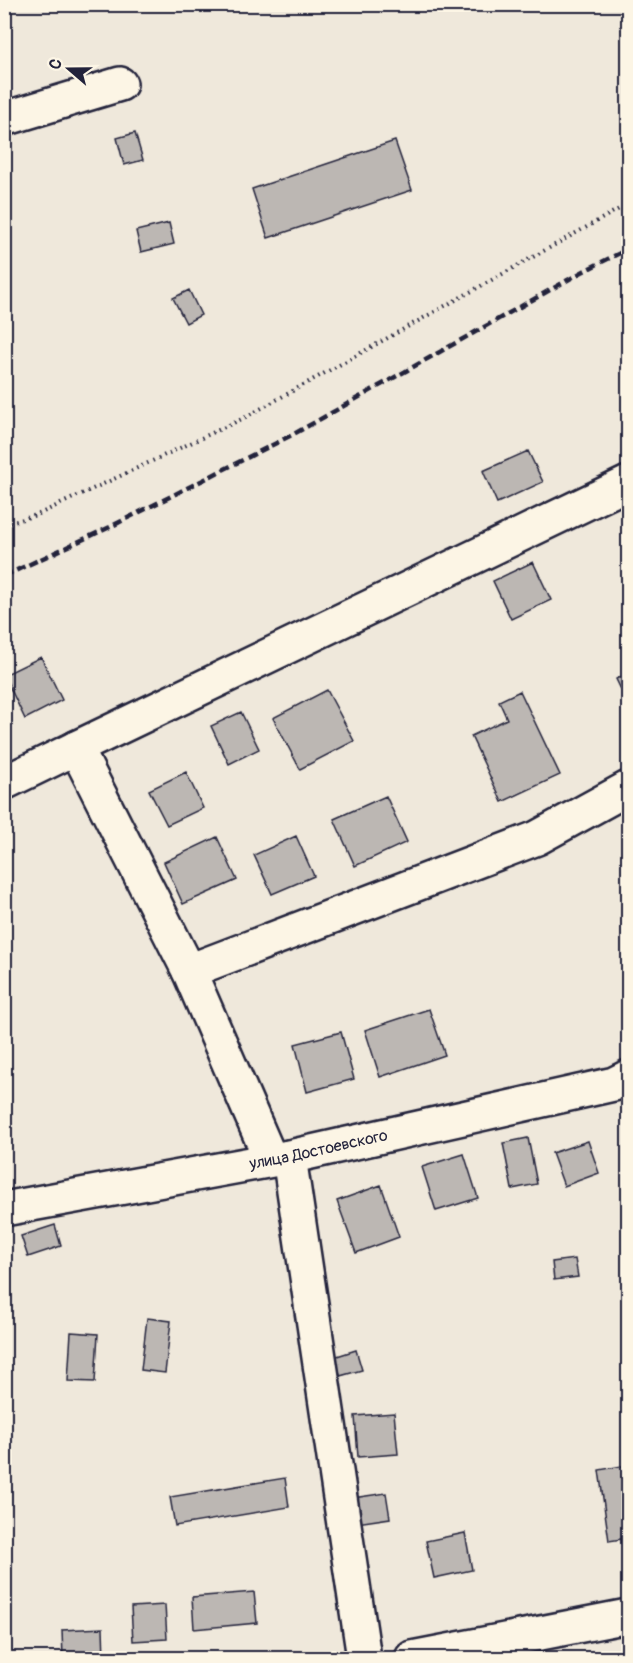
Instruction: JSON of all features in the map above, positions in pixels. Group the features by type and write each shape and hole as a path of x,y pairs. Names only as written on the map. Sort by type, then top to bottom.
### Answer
{"street":[{"path":"4,119 120,84"},
{"path":"4,783 628,483"},
{"path":"76,748 189,971 279,1157 364,1659"},
{"path":"189,971 537,838 628,788"},
{"name":"улица Достоевского","path":"4,1209 279,1157 614,1084 628,1077"},
{"path":"412,1659 628,1616"}],"path":[{"path":"4,525 39,514 244,418 628,204"}],"building":[{"path":"135,133 143,160 124,165 117,138"},
{"path":"395,141 412,190 268,238 252,189"},
{"path":"169,223 174,244 141,252 136,231"},
{"path":"189,290 201,315 186,323 173,298"},
{"path":"528,451 543,482 497,503 483,471"},
{"path":"533,562 551,600 511,619 493,581"},
{"path":"41,657 62,700 25,719 4,675"},
{"path":"628,673 628,704 616,679"},
{"path":"327,690 354,741 300,769 273,718"},
{"path":"520,691 560,775 502,802 471,736 507,719 499,701"},
{"path":"241,712 259,749 229,764 211,726"},
{"path":"186,772 203,808 167,825 149,790"},
{"path":"386,796 407,842 355,866 334,819"},
{"path":"296,836 314,876 272,894 254,855"},
{"path":"217,837 237,880 183,904 164,862"},
{"path":"429,1009 445,1055 380,1077 365,1030"},
{"path":"341,1032 354,1079 307,1092 295,1044"},
{"path":"528,1138 537,1184 512,1189 503,1143"},
{"path":"588,1141 599,1173 564,1186 552,1153"},
{"path":"464,1154 478,1198 436,1211 422,1167"},
{"path":"381,1185 399,1237 356,1253 337,1201"},
{"path":"55,1225 61,1246 28,1257 21,1236"},
{"path":"575,1259 578,1277 554,1280 552,1262"},
{"path":"147,1318 171,1321 165,1373 141,1370"},
{"path":"71,1332 98,1334 95,1382 68,1381"},
{"path":"356,1350 362,1370 340,1376 334,1357"},
{"path":"394,1413 398,1454 358,1457 355,1416"},
{"path":"628,1465 628,1538 609,1541 599,1470"},
{"path":"285,1478 289,1507 175,1526 170,1497"},
{"path":"386,1493 390,1518 357,1523 353,1498"},
{"path":"465,1533 472,1570 434,1578 426,1541"},
{"path":"254,1592 257,1623 194,1629 192,1597"},
{"path":"165,1605 167,1639 133,1641 131,1607"},
{"path":"103,1628 104,1658 63,1658 62,1630"}],"railway":[{"path":"4,576 110,527 292,435 582,272 628,249"}]}
